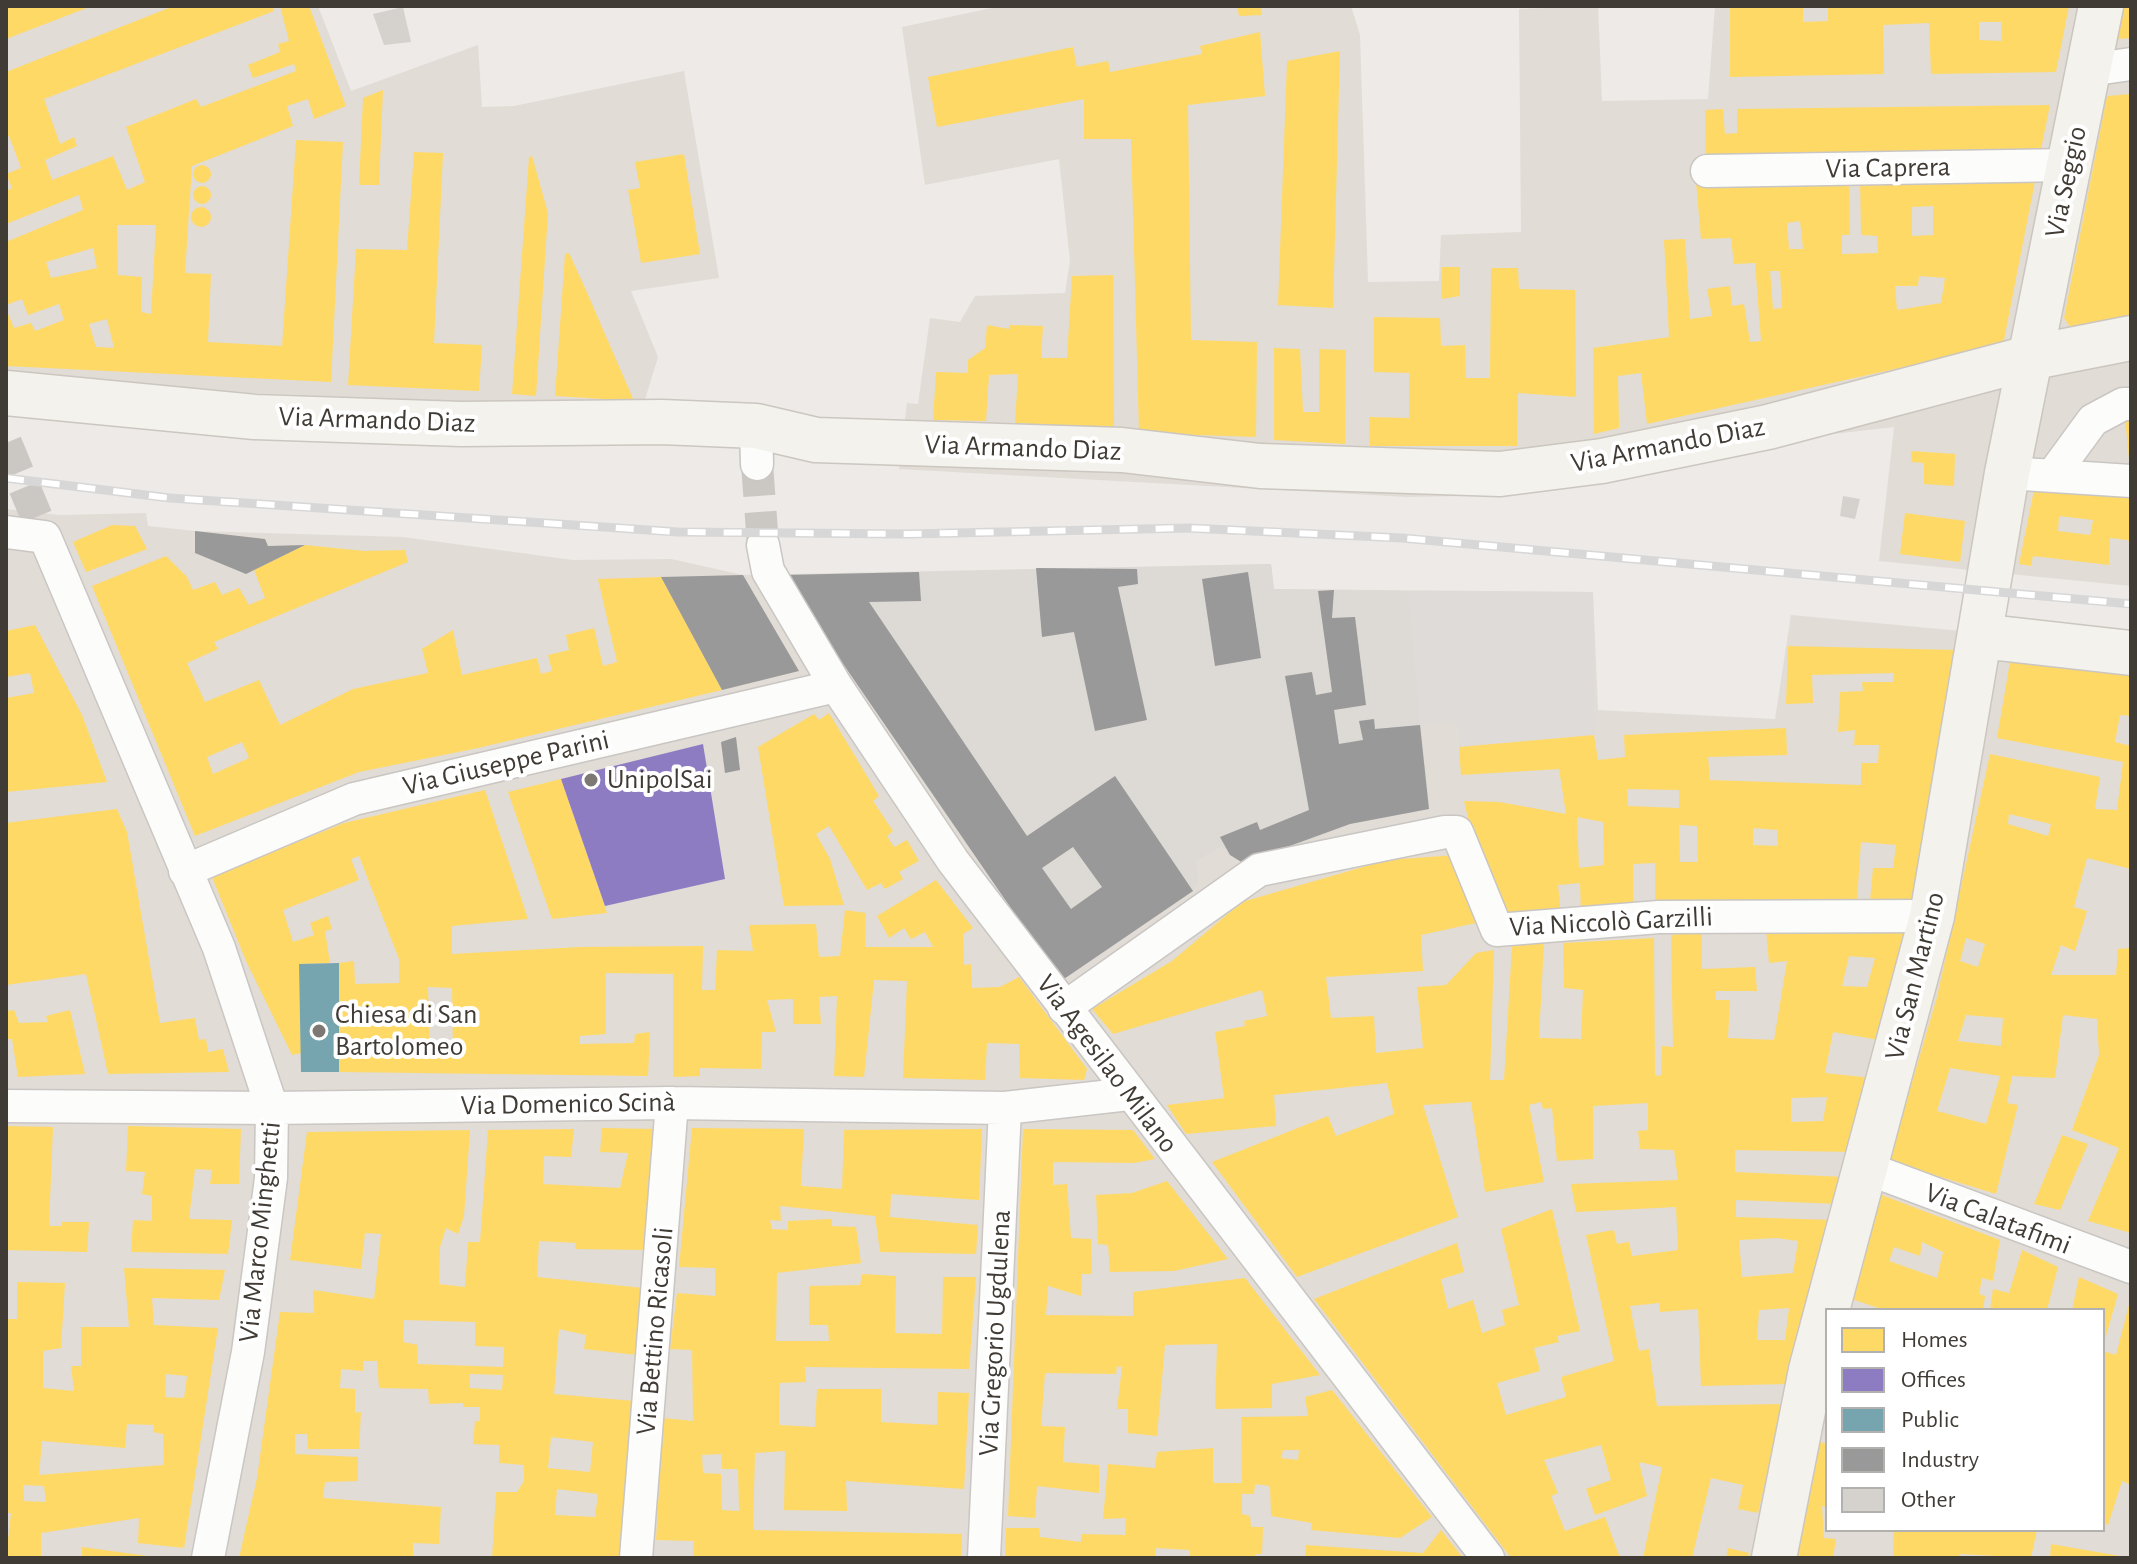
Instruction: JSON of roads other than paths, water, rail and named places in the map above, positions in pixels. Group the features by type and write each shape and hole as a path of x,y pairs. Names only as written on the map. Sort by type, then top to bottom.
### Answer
{"street":[{"name":"Via Seggio","path":"2007,473 2101,6"},
{"path":"2089,70 2131,64"},
{"name":"Via Caprera","path":"1707,171 2069,165"},
{"name":"Via Armando Diaz","path":"6,393 255,417 461,424 662,422 757,445 816,440 1122,450 1260,466 1500,474 1602,461 1768,427 2029,358 2131,338"},
{"path":"2052,476 2093,420 2123,404 2131,404"},
{"path":"2007,473 2131,481"},
{"name":"Via San Martino","path":"1828,1308 1932,916 2007,473"},
{"name":"Via Marco Minghetti","path":"6,532 45,537 219,948 272,1108 271,1178 248,1352 208,1558"},
{"name":"Via Agesilao Milano","path":"763,545 768,571 836,686 953,861 1488,1558"},
{"path":"1980,636 2131,653"},
{"name":"Via Giuseppe Parini","path":"185,871 354,799 836,686"},
{"name":"Via Niccolò Garzilli","path":"1064,1008 1259,870 1445,832 1457,832 1497,930 1659,917 1932,916"},
{"name":"Via Domenico Scinà","path":"6,1106 272,1108 672,1103 1005,1108 1129,1094"},
{"name":"Via Bettino Ricasoli","path":"636,1558 672,1103"},
{"name":"Via Gregorio Ugdulena","path":"984,1558 1005,1108"},
{"name":"Via Calatafimi","path":"1866,1168 2131,1267"},
{"name":"Via San Martino","path":"1774,1558 1811,1370 1825,1318"}],"tunnel":[{"path":"6,443 45,537"},
{"path":"757,464 763,545"}],"railway":[{"path":"6,478 170,498 678,532 907,534 1188,528 1402,538 2131,604"}],"place":[{"name":"UnipolSai","path":"591,780"},
{"name":"Chiesa di San Bartolomeo","path":"319,1031"}]}
